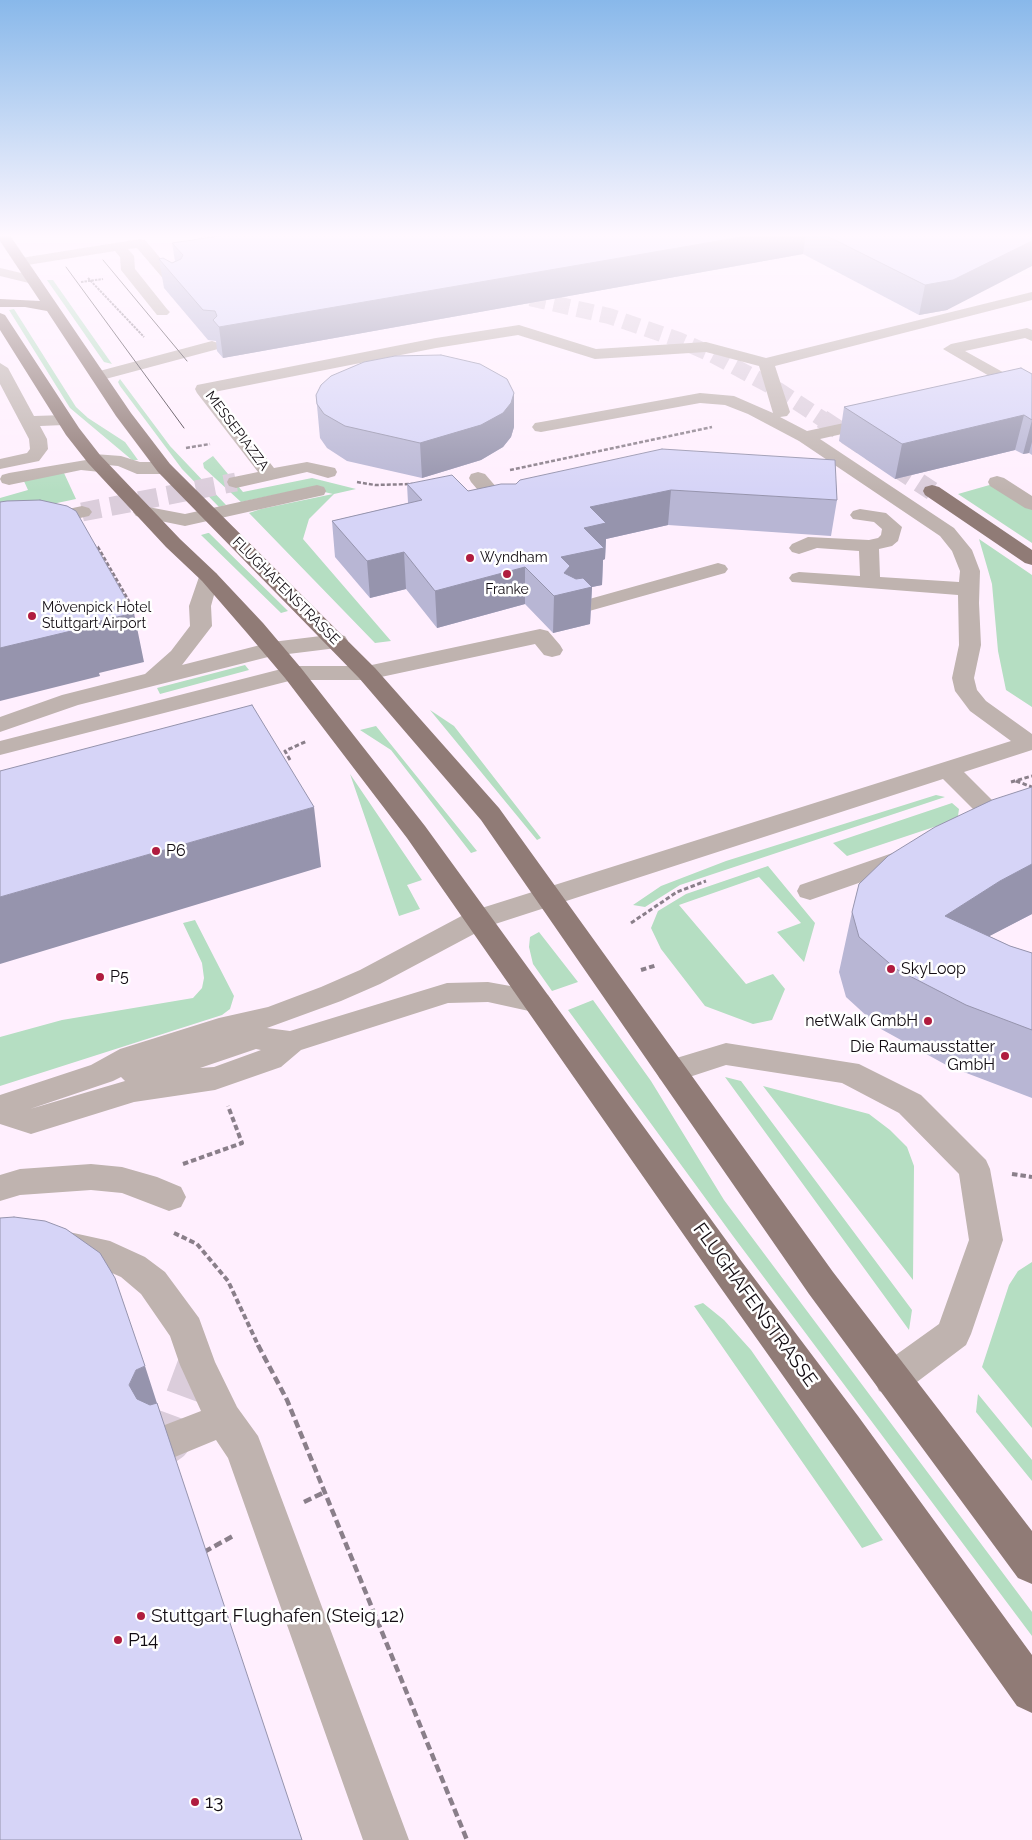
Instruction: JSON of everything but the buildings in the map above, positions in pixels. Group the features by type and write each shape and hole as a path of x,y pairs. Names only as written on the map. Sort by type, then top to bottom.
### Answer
{"main road":[{"name":"FLUGHAFENSTRASSE","path":"1,320 64,420 97,463 143,512 210,577 293,673 416,832 724,1265 845,1429 1032,1691"},
{"name":"FLUGHAFENSTRASSE","path":"61,320 98,376 164,468 337,641 490,814 770,1213 892,1379 1032,1564"},
{"path":"932,491 1032,559"}],"street":[{"name":"MESSEPIAZZA","path":"270,475 202,389 436,343 519,330 595,354 706,347 766,363 937,320"},
{"path":"1026,388 951,349 1029,326"},
{"path":"0,363 13,341"},
{"path":"98,376 212,346"},
{"path":"766,363 773,414"},
{"path":"0,368 38,439 38,453 17,462 0,464"},
{"path":"998,392 1026,388"},
{"path":"541,427 700,398 728,400 773,414 804,437 918,510 947,532 962,550 970,572 970,645 963,678 966,692 978,706 1030,742"},
{"path":"804,437 892,417"},
{"path":"29,421 64,420"},
{"path":"0,481 81,465 121,461 137,468 164,468"},
{"name":"MESSEPIAZZA","path":"236,482 307,467 328,472"},
{"path":"478,478 509,514"},
{"path":"997,482 1032,504"},
{"path":"143,512 185,520 211,516 317,491"},
{"path":"0,531 82,512"},
{"path":"799,548 808,542 869,546 885,542 891,537 892,527 879,517 860,515"},
{"path":"0,531 52,538"},
{"path":"869,546 870,582"},
{"path":"575,609 718,568"},
{"path":"152,680 179,656 198,632 201,626 200,606 210,577"},
{"path":"799,578 969,588"},
{"path":"466,650 478,637 539,619"},
{"path":"0,748 293,673 367,673 466,650 540,636 552,650"},
{"path":"0,724 55,704 272,649 337,641"},
{"path":"293,673 337,641"},
{"path":"0,1109 102,1073 128,1073 179,1064 265,1027 370,977 479,919 1030,742"},
{"path":"810,891 968,836 983,827 988,817 985,806 946,768"},
{"path":"0,1109 31,1122 134,1090 215,1078 270,1059 290,1042 448,992 488,992 538,1002"},
{"path":"265,1027 290,1042"},
{"path":"671,1071 726,1054 848,1072 910,1104 974,1170 986,1240 953,1334 892,1379"},
{"path":"0,1188 20,1182 91,1177 122,1180 169,1196"},
{"path":"0,1248 26,1244 60,1244 110,1256 133,1267 153,1283 186,1330 198,1365 224,1419 244,1449 386,1840"},
{"path":"170,1441 224,1419"}],"path":[{"path":"478,478 773,414"},
{"path":"178,450 215,443"},
{"path":"358,482 375,485 414,484"},
{"path":"85,544 98,547 129,601 122,603"},
{"path":"290,760 285,751 314,737"},
{"path":"1015,781 1032,787"},
{"path":"224,1097 242,1143"},
{"path":"200,1554 243,1530"}],"green space":[{"path":"15,320 21,320 76,407 88,418 125,442 138,460 132,460 70,408"},
{"path":"75,320 81,320 112,364 104,362"},
{"path":"120,379 170,446 226,505 219,507 182,469 120,386 118,382"},
{"path":"213,456 243,492 312,478 356,489 334,494 309,519 303,539 391,641 375,643 249,513 333,494 307,488 241,502 204,468 203,463"},
{"path":"64,473 76,499 0,515 0,498 28,490 23,479"},
{"path":"993,484 1032,509 1032,543 958,494"},
{"path":"209,533 288,611 281,613 201,535"},
{"path":"979,539 1032,575 1032,707 1006,690 998,651 992,584"},
{"path":"245,665 249,670 160,694 157,688"},
{"path":"430,710 454,726 541,838 537,840"},
{"path":"376,726 477,851 471,853 391,750 360,730"},
{"path":"350,774 422,880 407,885 420,909 399,916"},
{"path":"936,795 945,797 680,885 645,907 633,905 661,886 726,861"},
{"path":"952,803 959,809 958,816 952,821 847,856 833,843"},
{"path":"768,866 815,923 804,962 777,932 801,923 759,877 679,905 746,984 773,974 785,989 772,1020 753,1024 705,1006 661,949 651,928 658,911 686,894"},
{"path":"195,920 234,996 230,1009 222,1015 0,1086 0,1037 62,1020 193,998 202,988 204,978 202,963 183,923"},
{"path":"539,932 578,982 552,991 533,964 529,947 530,937"},
{"path":"593,1000 651,1081 724,1200 1032,1612 1032,1636 733,1236 568,1010"},
{"path":"725,1077 741,1081 912,1310 909,1330"},
{"path":"763,1086 869,1114 890,1130 907,1147 914,1166 913,1280"},
{"path":"1032,1262 1032,1428 982,1367 1009,1285 1018,1271"},
{"path":"703,1303 724,1320 751,1350 883,1540 862,1548 694,1306"},
{"path":"978,1394 1032,1460 1032,1481 976,1412"}],"tunnel":[{"path":"620,320 679,340 713,355 778,390 824,420"},
{"path":"822,419 932,491"},
{"path":"82,512 236,482"},
{"path":"157,1450 170,1441 198,1365"}],"tram line":[{"path":"105,320 184,428"},
{"path":"153,320 187,361"}],"place":[{"name":"Wyndham","path":"470,558"},
{"name":"Franke","path":"507,574"},
{"name":"Mövenpick Hotel Stuttgart Airport","path":"32,616"},
{"name":"P6","path":"156,851"},
{"name":"SkyLoop","path":"891,969"},
{"name":"P5","path":"100,977"},
{"name":"netWalk GmbH","path":"928,1021"},
{"name":"Die Raumausstatter GmbH","path":"1005,1056"},
{"name":"Stuttgart Flughafen (Steig 12)","path":"141,1616"},
{"name":"P14","path":"118,1640"},
{"name":"13","path":"195,1802"}]}
